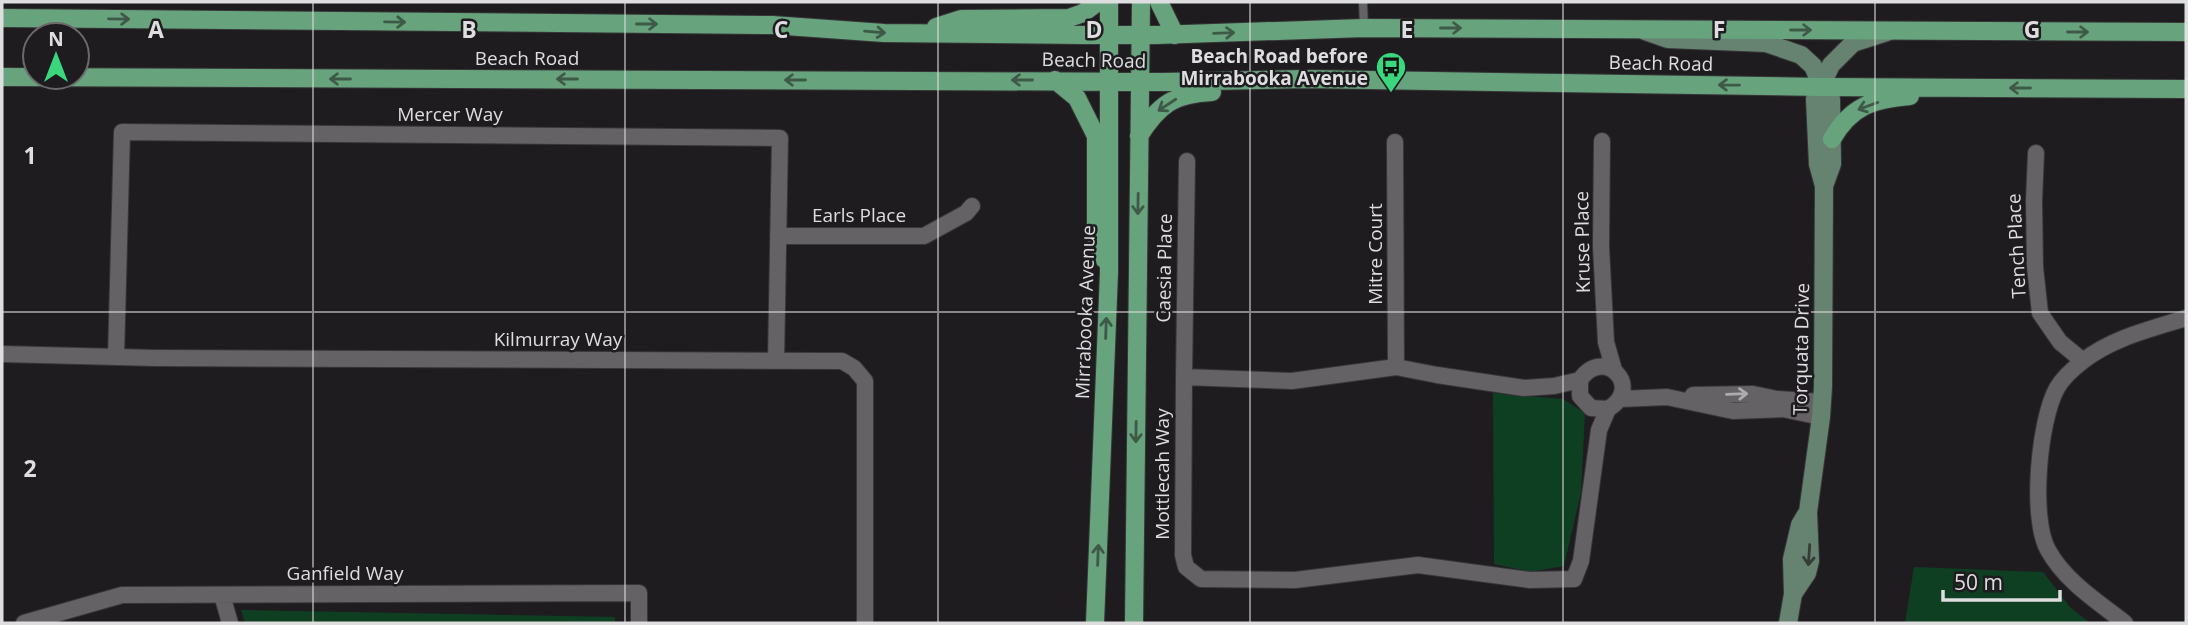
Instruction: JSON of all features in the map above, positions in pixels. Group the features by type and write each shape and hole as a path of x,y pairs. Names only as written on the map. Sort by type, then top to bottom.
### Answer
{"main road":[{"path":"919,32 961,19 1069,18 1083,13 1098,2"},
{"name":"Mirrabooka Avenue","path":"1095,623 1109,272 1109,2"},
{"path":"1134,623 1141,2"},
{"path":"1159,2 1175,35"},
{"name":"Beach Road","path":"2,18 772,25 884,33 1141,35 1364,28 2186,32"},
{"name":"Beach Road","path":"2,77 1109,81 1305,79 1822,87 2186,89"},
{"path":"1139,136 1150,119 1166,103 1190,93 1261,90 1305,79"},
{"path":"1055,80 1077,98 1096,136 1096,238 1109,272"},
{"path":"1832,139 1848,115 1868,105 1891,98 1983,88"}],"street":[{"name":"Torquata Drive","path":"1639,29 1668,39 1766,43 1801,55 1813,66 1822,87 1831,99 1832,164 1824,186"},
{"name":"Torquata Drive","path":"1788,623 1793,594 1792,559 1800,525 1808,512 1821,410 1824,186 1818,164 1815,99 1831,65 1853,43 1892,31"},
{"name":"Mercer Way","path":"116,357 122,132 780,138 776,361"},
{"name":"Kruse Place","path":"1602,141 1601,247 1606,342 1618,375"},
{"name":"Mitre Court","path":"1395,142 1396,367"},
{"name":"Tench Place","path":"2035,153 2035,267 2040,313 2060,342 2083,361"},
{"name":"Caesia Place","path":"1184,376 1187,161"},
{"name":"Earls Place","path":"778,236 924,236 966,214 972,206"},
{"path":"2126,623 2071,581 2047,550 2037,516 2044,422 2057,386 2083,361 2127,337 2186,318"},
{"name":"Kruse Place","path":"1593,368 1606,342"},
{"name":"Kilmurray Way","path":"2,354 842,361 854,368 864,381 864,623"},
{"path":"1184,376 1292,381 1396,367 1437,376 1524,388 1554,386 1580,380 1585,372 1601,366 1618,375 1696,395 1753,394 1821,410"},
{"name":"Mottlecah Way","path":"1184,376 1183,555 1186,568 1201,579 1295,580 1418,565 1530,580 1574,579 1581,561 1600,430 1623,389 1618,375"},
{"path":"1580,380 1586,402 1600,430"},
{"path":"1554,386 1586,402 1614,404 1667,397 1733,411 1821,410"},
{"name":"Ganfield Way","path":"24,623 122,595 639,593 639,623"},
{"path":"222,595 230,623"}],"lane":[{"path":"1363,2 1364,28"}],"green space":[{"path":"1493,393 1563,399 1585,413 1581,492 1564,566 1530,572 1494,564"},
{"path":"1914,567 2043,572 2070,607 2090,623 1905,623"},
{"path":"241,610 615,617 615,623 245,623"}],"place":[{"name":"Beach Road before Mirrabooka Avenue","path":"1391,94"}]}
